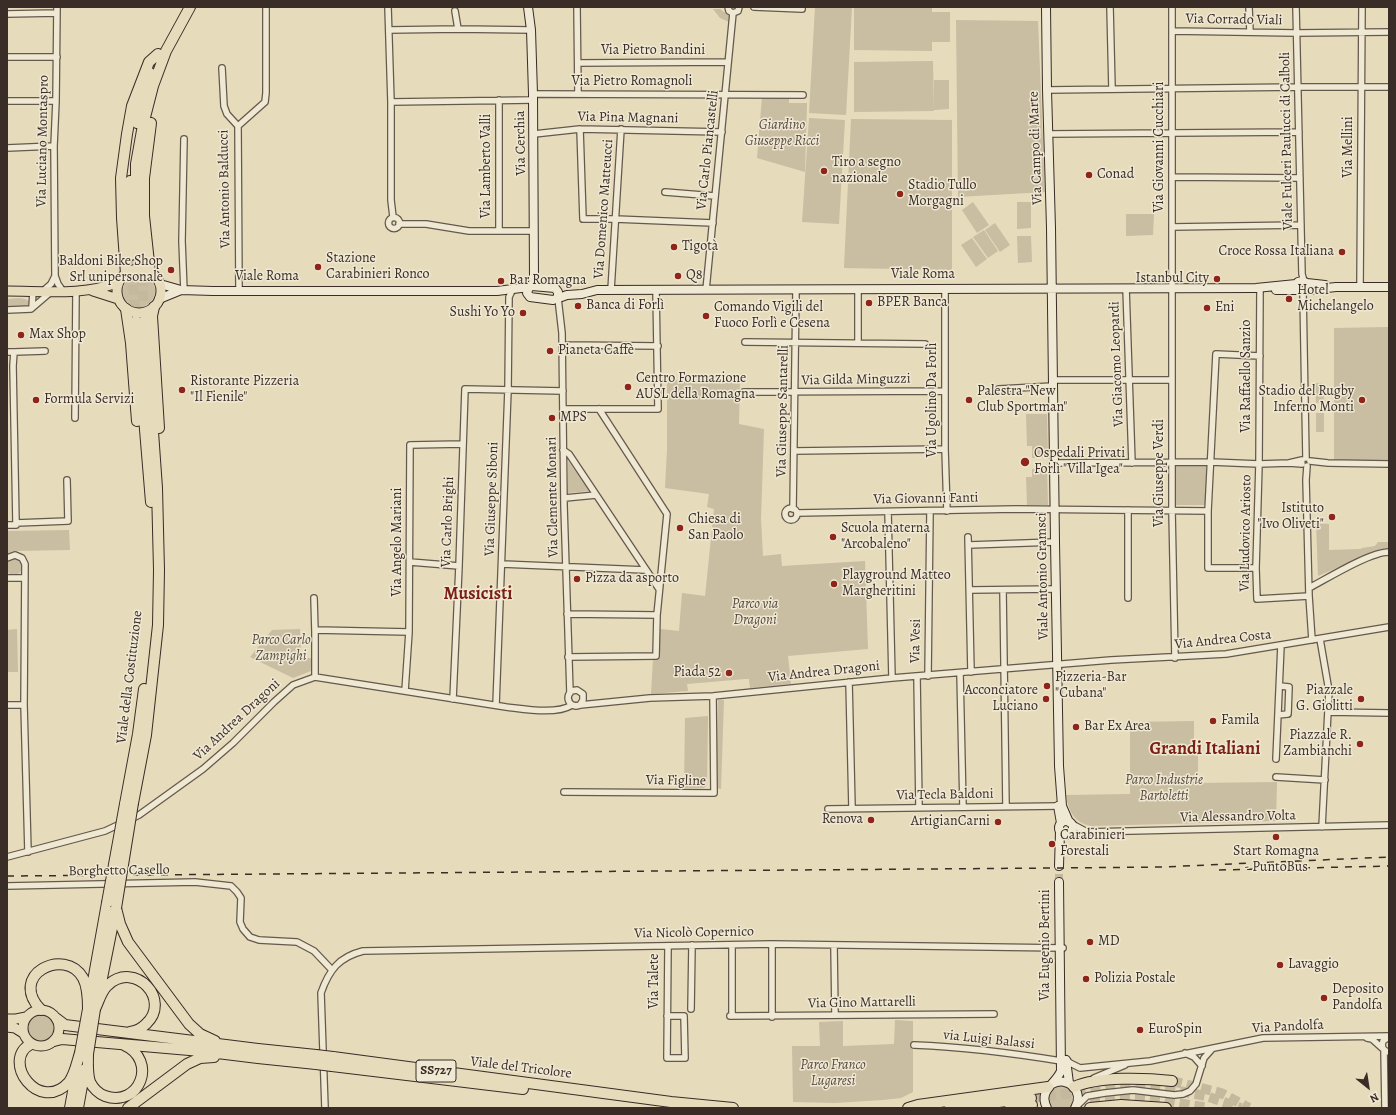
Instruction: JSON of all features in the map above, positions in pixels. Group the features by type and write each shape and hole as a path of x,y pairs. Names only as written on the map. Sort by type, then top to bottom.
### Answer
{"highway":[{"path":"131,254 128,201 131,157 143,92 183,7"},
{"path":"140,262 136,209 136,164 143,125 162,52 190,7"},
{"path":"150,272 144,216 144,178 148,136 156,90 165,63 162,52"},
{"path":"126,274 121,178 127,134 132,106 149,62 162,52"},
{"path":"153,487 160,450 152,316 156,303"},
{"path":"126,309 131,343 139,444 153,487"},
{"name":"Viale della Costituzione","path":"92,1009 116,908 153,621 153,487 140,320"},
{"name":"Viale della Costituzione","path":"92,1009 129,804"},
{"path":"116,908 120,924 128,942 189,1024 200,1034 258,1054"},
{"path":"41,1010 35,1003 30,992 32,980 40,970 55,964 62,964 74,969 80,974 86,986 92,1009"},
{"path":"78,1108 84,1053 92,1009 107,985 114,980 124,977 133,977 148,987 153,995 155,1004 149,1022 138,1030 124,1032"},
{"path":"57,1019 65,1025 124,1032 258,1054"},
{"path":"54,1042 62,1039 122,1045 258,1054"},
{"path":"31,1044 25,1046 18,1057 17,1069 21,1081 26,1086 38,1093 51,1093 64,1087 73,1075 84,1053"},
{"path":"84,1053 90,1082 95,1090 103,1096 121,1098 129,1095 136,1089 141,1081 143,1072 142,1063 137,1055 130,1048 122,1045"},
{"path":"70,1108 76,1075 84,1053"},
{"path":"128,1108 179,1069 193,1061 207,1057 241,1060 258,1054"},
{"name":"Viale del Tricolore","path":"258,1054 316,1059 538,1088 733,1108"},
{"path":"1072,1085 1144,1078 1172,1081"},
{"path":"908,1108 918,1104 1050,1086"},
{"name":"Viale del Tricolore","path":"552,1089 670,1108"},
{"path":"950,1108 1031,1102 1010,1108"},
{"path":"1090,1108 1121,1105 1166,1108"}],"main road":[{"name":"Via Cerchia","path":"528,7 531,30 534,134 533,287"},
{"name":"Via Campo di Marte","path":"1046,7 1052,288"},
{"path":"7,291 76,291 105,288 119,282 131,270 137,269 150,272 157,279 161,289 156,303 147,311 140,313 133,312 126,309 118,299 117,294 119,282"},
{"name":"Viale Roma","path":"160,284 183,290 497,291 533,287"},
{"name":"Viale Roma","path":"556,296 582,294 597,290 1052,288 1258,289 1302,285 1336,287 1389,287"},
{"path":"533,287 555,288 556,296 532,298 533,287"},
{"name":"Viale Roma","path":"497,291 510,293 533,287"},
{"name":"Viale Antonio Gramsci","path":"1052,288 1058,665 1059,766 1057,784 1060,806 1066,828 1059,836 1059,866"},
{"path":"90,290 118,299"},
{"name":"Viale Roma","path":"156,303 183,290"},
{"name":"Via Eugenio Bertini","path":"1047,1108 1044,1097 1061,1071 1063,1060 1059,882 1063,906 1061,948"},
{"path":"7,1027 15,1028 23,1033 27,1041 31,1044 43,1047 54,1042 58,1036 59,1024 53,1014 41,1010 30,1013 26,1017 23,1033"},
{"path":"7,1019 26,1017"},
{"name":"Via Eugenio Bertini","path":"1063,1060 1072,1085 1077,1091 1078,1098 1076,1108"},
{"path":"1050,1086 1058,1081 1072,1085"}],"street":[{"path":"238,126 265,102 266,7"},
{"path":"388,7 391,102 391,200 393,217"},
{"path":"577,7 578,94"},
{"path":"728,7 729,11 733,13 737,12 739,7 743,7"},
{"path":"754,7 802,9 802,7"},
{"path":"1110,7 1112,89"},
{"name":"Via Giovanni Cucchiari","path":"1172,7 1172,288"},
{"path":"1249,7 1250,32"},
{"name":"Viale Fulceri Paulucci di Calboli","path":"1296,7 1306,480 1309,596 1312,640"},
{"name":"Via Mellini","path":"1360,287 1362,7"},
{"path":"7,14 57,10"},
{"name":"Via Luciano Montaspro","path":"57,10 54,146 55,276 63,291"},
{"path":"455,11 458,29"},
{"name":"Via Carlo Piancastelli","path":"706,290 733,13"},
{"path":"389,30 531,30"},
{"name":"Via Corrado Viali","path":"1172,31 1296,33 1389,32"},
{"path":"7,57 57,57"},
{"name":"Via Pietro Bandini","path":"578,63 728,62"},
{"name":"Via Antonio Balducci","path":"222,68 224,106 227,114 238,126 239,290"},
{"path":"1047,90 1389,87"},
{"name":"Via Pietro Romagnoli","path":"391,102 499,100 578,94 803,95"},
{"name":"Via Lamberto Valli","path":"499,100 500,231"},
{"path":"7,101 56,101"},
{"path":"580,129 582,219 713,223"},
{"name":"Via Pina Magnani","path":"534,134 580,129 722,132"},
{"name":"Via Domenico Matteucci","path":"611,290 621,129"},
{"path":"1048,134 1299,132"},
{"path":"183,290 182,241 184,139"},
{"path":"7,148 54,146"},
{"path":"1172,177 1300,178"},
{"path":"665,192 716,196"},
{"path":"393,217 389,220 388,224 390,227 395,228 398,227 399,224 426,224 469,231 534,231"},
{"path":"393,217 398,219 399,224"},
{"path":"1172,227 1301,225"},
{"path":"7,310 31,310 48,291 55,276"},
{"name":"Via Giacomo Leopardi","path":"1126,288 1132,463"},
{"name":"Via Giuseppe Verdi","path":"1172,288 1172,511 1175,658"},
{"path":"858,289 858,343"},
{"name":"Via Ugolino Da Forlì","path":"945,289 945,449 947,511"},
{"name":"Via Raffaello Sanzio","path":"1258,289 1260,356 1258,464"},
{"path":"564,409 658,409 656,290"},
{"name":"Via Giuseppe Santarelli","path":"795,511 794,451 796,290"},
{"path":"32,308 33,291"},
{"path":"75,418 76,291"},
{"name":"Via Giuseppe Siboni","path":"496,706 508,390 510,293"},
{"name":"Via Clemente Monari","path":"556,296 560,311 563,345 563,450 570,693"},
{"path":"745,342 925,344"},
{"path":"563,345 658,346"},
{"path":"7,352 45,351"},
{"path":"14,352 10,366 16,523"},
{"path":"1256,568 1208,568 1208,511 1216,354 1260,356"},
{"path":"999,388 1053,383 1171,380"},
{"name":"Via Carlo Brighi","path":"453,699 465,389 508,390"},
{"path":"508,390 563,391"},
{"name":"Via Gilda Minguzzi","path":"744,392 795,393 945,391"},
{"path":"568,657 656,656 659,589 667,514 599,409"},
{"name":"Via Angelo Mariani","path":"405,691 409,632 410,445 463,444"},
{"path":"794,451 945,449"},
{"path":"563,450 569,454 659,589"},
{"path":"1054,463 1211,462 1258,464 1389,464"},
{"name":"Via Ludovico Ariosto","path":"1258,464 1256,568 1257,599 1309,596"},
{"path":"7,525 16,525 16,523 68,521 67,480"},
{"path":"565,498 596,495"},
{"name":"Via Giovanni Fanti","path":"795,511 888,512 1016,509 1208,511"},
{"path":"1128,510 1128,598"},
{"name":"Via Vesi","path":"928,676 930,511"},
{"path":"888,512 892,678"},
{"path":"968,537 971,672"},
{"path":"968,545 1055,542"},
{"path":"1309,588 1358,562 1382,552 1389,552"},
{"path":"7,558 15,555 22,558 25,564 24,705 28,852"},
{"path":"410,562 459,566"},
{"path":"502,564 645,570"},
{"path":"7,578 25,578"},
{"path":"970,590 1056,589"},
{"path":"1003,590 1006,806"},
{"path":"314,598 315,677 496,706 535,710 566,709 572,705 580,705 584,698"},
{"path":"567,614 657,615"},
{"name":"Via Andrea Costa","path":"1058,665 1111,660 1175,658 1226,654 1389,627"},
{"path":"315,630 409,632"},
{"path":"1320,639 1329,691 1322,826"},
{"path":"1276,759 1281,645"},
{"name":"Via Andrea Dragoni","path":"580,705 650,698 713,696 892,678 1058,665"},
{"path":"960,673 964,807"},
{"path":"917,676 919,808"},
{"name":"Via Andrea Dragoni","path":"7,857 105,831 139,815 203,769 233,743 274,702 293,686 315,677"},
{"path":"569,682 581,692 584,698 593,703"},
{"path":"850,682 852,808"},
{"path":"1278,714 1288,714 1289,687 1280,686"},
{"path":"572,705 568,700 570,693 577,690"},
{"name":"Via Figline","path":"564,792 714,793 713,696"},
{"path":"7,705 24,705"},
{"path":"1328,712 1389,713"},
{"path":"1276,777 1325,780"},
{"name":"Via Tecla Baldoni","path":"828,809 1060,806"},
{"name":"Via Alessandro Volta","path":"1066,828 1087,832 1107,832 1304,828 1322,826 1389,826"},
{"name":"Via Alessandro Volta","path":"1066,828 1087,832"},
{"name":"Borghetto Casello","path":"7,886 195,882 231,886 241,898 240,922 243,929 250,937 259,940 297,942 314,951 332,970"},
{"path":"772,944 772,1017"},
{"name":"Via Nicolò Copernico","path":"324,1108 321,993 332,970 343,959 353,953 363,950 772,944 1061,948"},
{"name":"Via Gino Mattarelli","path":"732,945 731,1016 772,1017 994,1014"},
{"name":"Via Talete","path":"667,1016 684,1016 685,1058 667,1058 667,1016 668,946"},
{"path":"691,1009 692,946"},
{"path":"834,946 835,1015"},
{"path":"1363,1036 1372,1039 1385,1050 1385,1108"},
{"name":"Via Pandolfa","path":"1063,1060 1080,1068 1127,1064 1263,1038 1363,1036 1389,1037"},
{"name":"Via Pandolfa","path":"1385,1050 1383,1041 1389,1037"},
{"name":"via Luigi Balassi","path":"914,1045 1015,1053 1063,1060"},
{"path":"1076,1108 1087,1096 1095,1094 1133,1090 1174,1095 1183,1094 1196,1084 1204,1058 1214,1048"},
{"path":"1185,1053 1194,1057 1202,1066"},
{"path":"1385,1074 1389,1061"},
{"path":"1072,1085 1079,1081 1100,1076 1127,1064"}],"green space":[{"path":"815,7 852,7 846,115 809,113"},
{"path":"854,7 932,7 932,12 950,12 950,42 932,42 932,51 854,50"},
{"path":"713,9 720,9 730,16 729,22 720,18"},
{"path":"956,20 1038,21 1045,192 958,197"},
{"path":"933,61 934,111 854,112 854,62"},
{"path":"934,80 949,80 949,109 934,110"},
{"name":"Giardino Giuseppe Ricci","path":"762,97 789,98 789,103 807,103 805,172 757,158"},
{"name":"Tiro a segno nazionale","path":"809,118 845,120 839,224 802,222"},
{"name":"Stadio Tullo Morgagni","path":"851,119 952,120 952,270 844,268"},
{"path":"973,202 989,225 977,233 962,210"},
{"path":"1017,202 1031,202 1031,228 1017,229"},
{"path":"1126,214 1154,214 1153,235 1126,236"},
{"path":"995,223 1010,245 1000,252 985,230"},
{"path":"984,230 998,251 988,258 973,237"},
{"path":"1017,236 1031,236 1032,262 1018,263"},
{"path":"972,238 987,259 976,267 961,245"},
{"path":"136,275 142,275 152,282 155,291 154,297 148,304 142,307 136,307 126,300 123,294 123,288 130,278"},
{"path":"7,299 26,299 30,303 26,307 7,307"},
{"name":"Stadio del Rugby Inferno Monti","path":"1388,327 1389,460 1334,461 1334,328"},
{"name":"Parco via Dragoni","path":"667,380 740,381 739,424 764,429 761,519 763,556 781,554 782,566 865,561 868,649 788,656 791,684 750,688 749,679 745,679 687,684 688,691 651,694 653,659 658,659 660,629 679,631 682,593 705,596 714,509 707,507 709,494 665,488 667,450"},
{"path":"1315,383 1323,383 1324,402 1316,403"},
{"path":"1316,413 1324,413 1324,432 1316,432"},
{"path":"1026,414 1047,414 1048,457 1032,458 1032,446 1027,446"},
{"path":"568,461 590,491 568,493"},
{"path":"1176,466 1206,466 1206,505 1176,505"},
{"path":"1047,468 1048,505 1027,505 1026,477 1032,477 1032,469"},
{"path":"1316,523 1329,524 1329,550 1360,549 1375,546 1378,542 1389,542 1389,548 1381,549 1318,576"},
{"path":"69,530 70,550 13,551 7,554 7,531"},
{"path":"11,559 17,559 22,564 20,573 17,575 11,575 6,570 6,564"},
{"path":"17,629 18,672 7,672 7,630"},
{"name":"Parco Carlo Zampighi","path":"300,629 301,658 311,658 311,671 293,678 250,657 272,630"},
{"path":"718,700 724,700 721,789 716,788"},
{"path":"708,716 707,785 704,788 684,788 685,718"},
{"name":"Parco Industrie Bartoletti","path":"1194,721 1194,753 1198,753 1198,783 1277,782 1276,821 1091,826 1076,819 1070,811 1066,795 1130,794 1130,722"},
{"path":"41,1015 50,1019 54,1028 50,1037 41,1041 32,1037 28,1028 32,1019"},
{"name":"Parco Franco Lugaresi","path":"895,1020 913,1021 913,1092 901,1098 883,1100 835,1103 793,1102 792,1046 820,1046 819,1022 843,1021 843,1046 894,1044"},
{"path":"1057,1085 1070,1087 1075,1099 1071,1108 1052,1108 1048,1101 1048,1095"}],"tunnel":[{"path":"131,255 136,321"},
{"path":"140,261 145,319"},
{"path":"1059,866 1059,882"},
{"path":"1172,1081 1221,1093 1249,1108"},
{"path":"1031,1098 1125,1087 1158,1087 1206,1096 1241,1108"},
{"path":"1075,1100 1126,1097 1153,1099 1209,1108"}],"railway":[{"path":"7,876 1162,867 1389,857"},
{"path":"1219,870 1389,866"}],"place":[{"name":"Tiro a segno nazionale","path":"824,171"},
{"name":"Conad","path":"1089,175"},
{"name":"Stadio Tullo Morgagni","path":"900,194"},
{"name":"Tigotà","path":"674,247"},
{"name":"Croce Rossa Italiana","path":"1342,252"},
{"name":"Stazione Carabinieri Ronco","path":"318,267"},
{"name":"Baldoni Bike Shop Srl unipersonale","path":"171,270"},
{"name":"Q8","path":"678,276"},
{"name":"Istanbul City","path":"1217,279"},
{"name":"Bar Romagna","path":"501,281"},
{"name":"Hotel Michelangelo","path":"1289,299"},
{"name":"BPER Banca","path":"869,303"},
{"name":"Banca di Forlì","path":"578,306"},
{"name":"Eni","path":"1207,308"},
{"name":"Sushi Yo Yo","path":"523,313"},
{"name":"Comando Vigili del Fuoco Forlì e Cesena","path":"706,316"},
{"name":"Max Shop","path":"21,335"},
{"name":"Pianeta Caffè","path":"550,351"},
{"name":"Centro Formazione AUSL della Romagna","path":"628,387"},
{"name":"Ristorante Pizzeria \"Il Fienile\"","path":"182,390"},
{"name":"Formula Servizi","path":"36,400"},
{"name":"Palestra \"New Club Sportman\"","path":"969,400"},
{"name":"Stadio del Rugby Inferno Monti","path":"1362,400"},
{"name":"MPS","path":"552,418"},
{"name":"Ospedali Privati Forlì \"Villa Igea\"","path":"1025,462"},
{"name":"Istituto \"Ivo Oliveti\"","path":"1332,517"},
{"name":"Chiesa di San Paolo","path":"680,528"},
{"name":"Scuola materna \"Arcobaleno\"","path":"833,537"},
{"name":"Pizza da asporto","path":"577,579"},
{"name":"Playground Matteo Margheritini","path":"834,584"},
{"name":"Piada 52","path":"729,673"},
{"name":"Pizzeria-Bar \"Cubana\"","path":"1047,686"},
{"name":"Acconciatore Luciano","path":"1046,699"},
{"name":"Piazzale G. Giolitti","path":"1361,699"},
{"name":"Famila","path":"1213,721"},
{"name":"Bar Ex Area","path":"1076,727"},
{"name":"Piazzale R. Zambianchi","path":"1360,744"},
{"name":"Renova","path":"871,820"},
{"name":"ArtigianCarni","path":"998,822"},
{"name":"Start Romagna - PuntoBus","path":"1276,837"},
{"name":"Carabinieri Forestali","path":"1052,844"},
{"name":"MD","path":"1090,942"},
{"name":"Lavaggio","path":"1280,965"},
{"name":"Polizia Postale","path":"1086,979"},
{"name":"Deposito Pandolfa","path":"1324,998"},
{"name":"EuroSpin","path":"1140,1030"}],"district":[{"name":"Musicisti","path":"478,595"},
{"name":"Grandi Italiani","path":"1205,750"}]}
